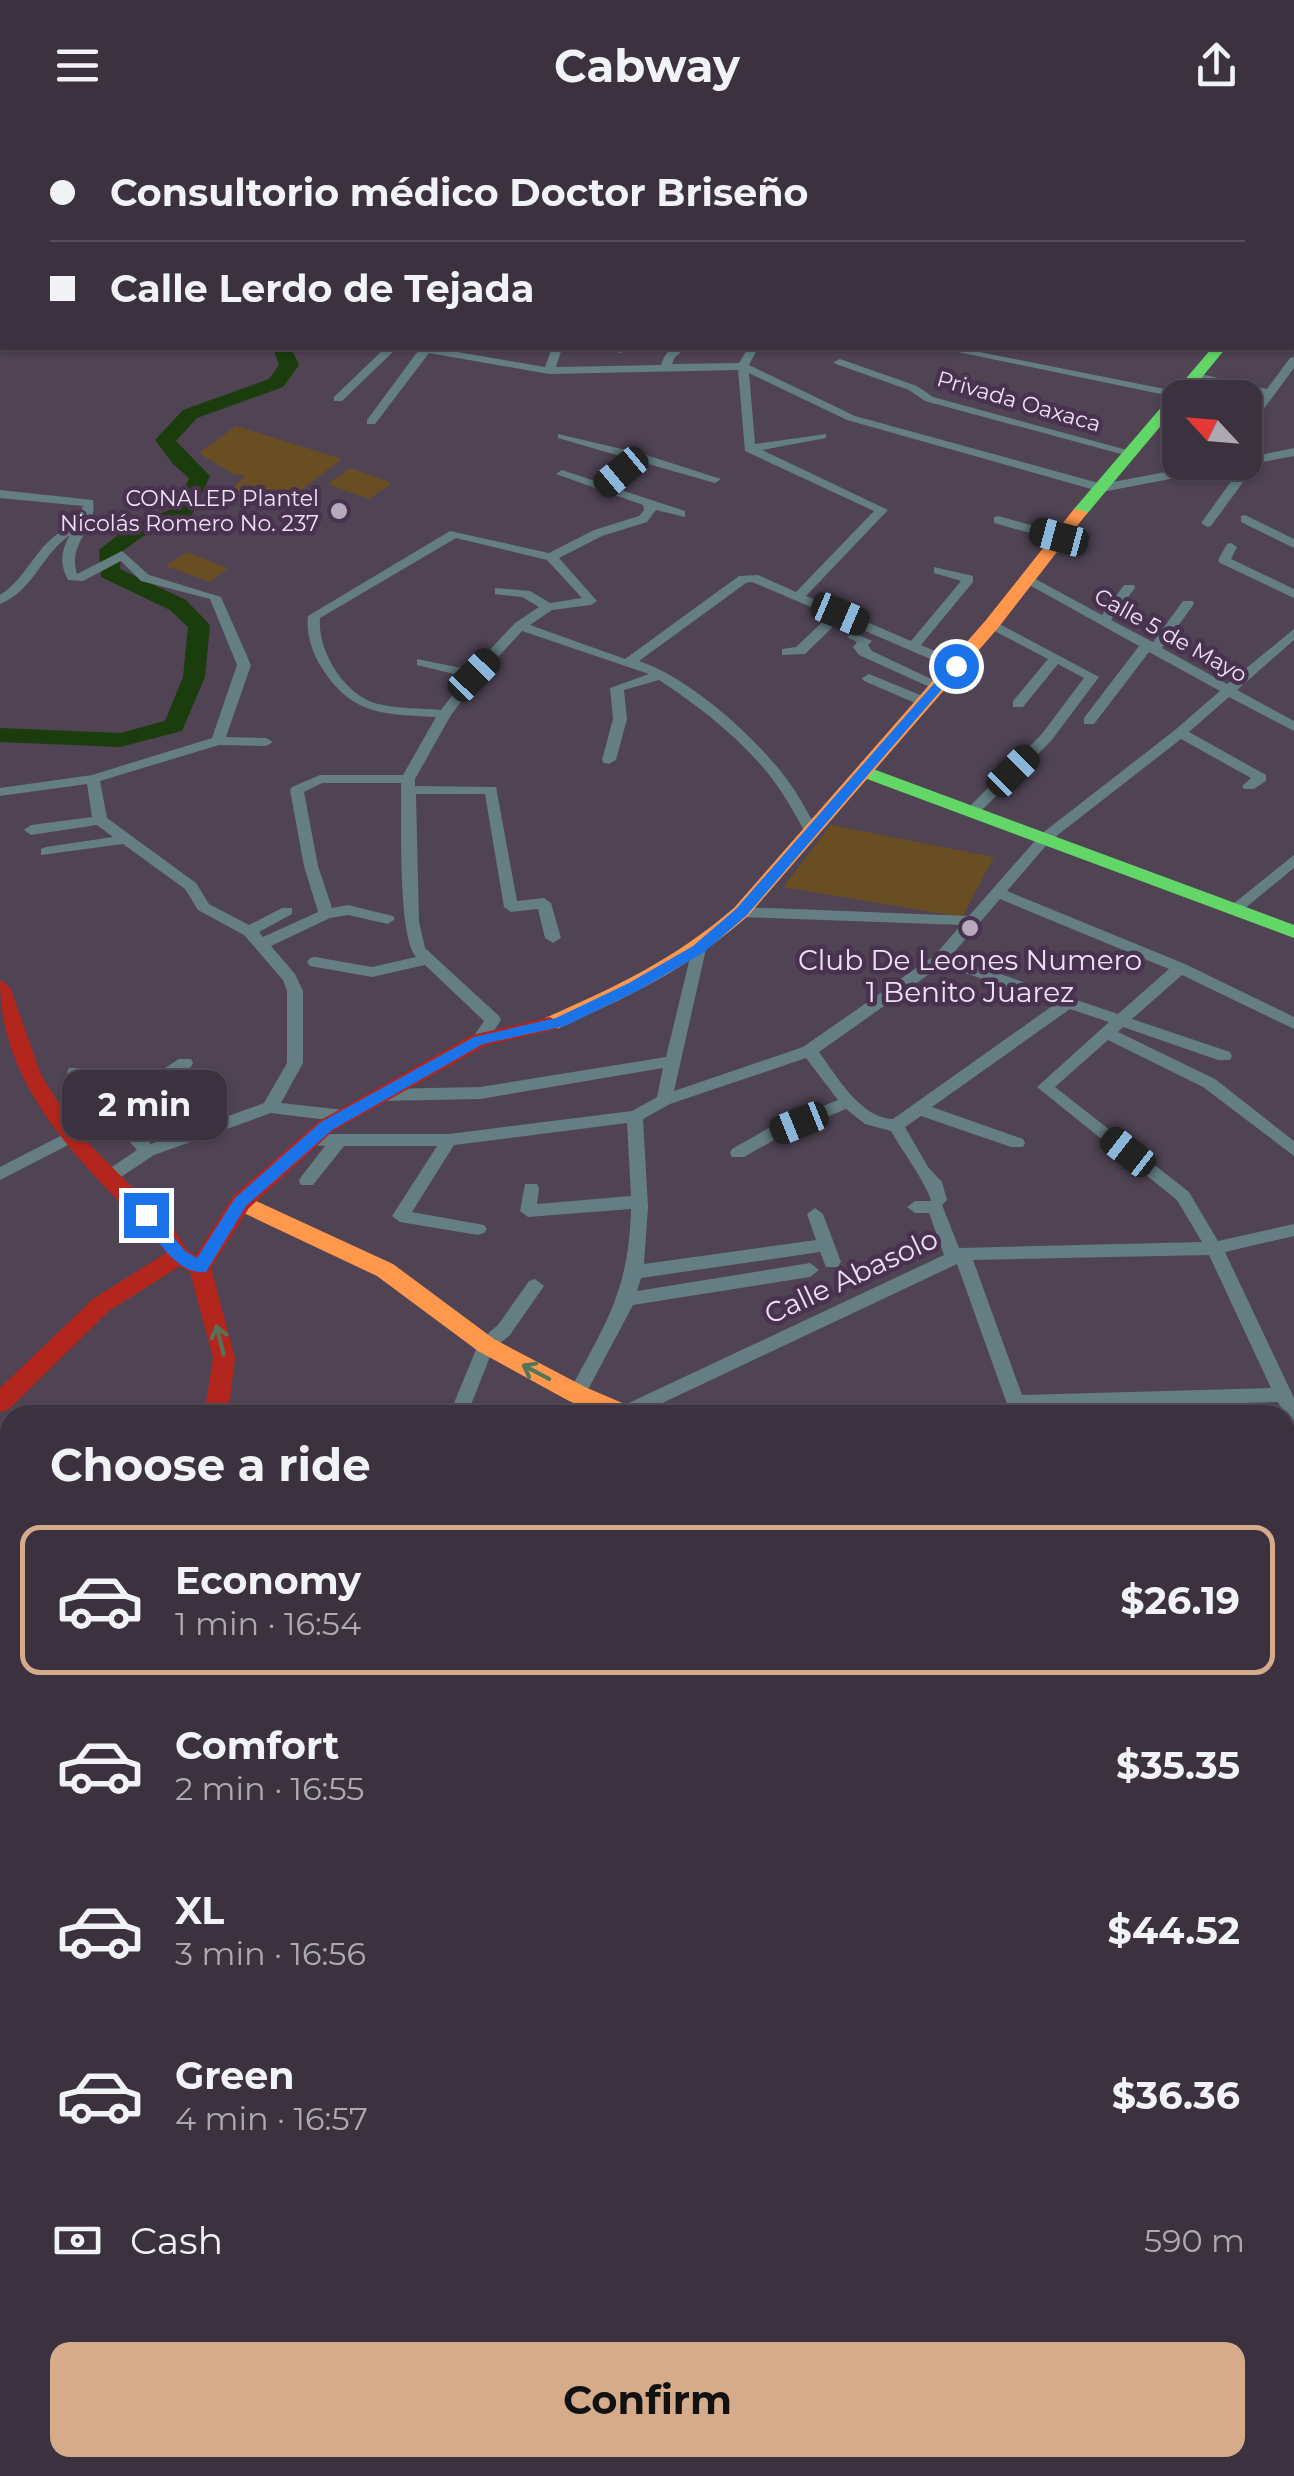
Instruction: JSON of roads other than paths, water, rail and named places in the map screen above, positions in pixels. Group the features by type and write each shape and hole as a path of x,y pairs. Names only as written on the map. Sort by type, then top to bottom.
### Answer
{"main road":[{"path":"1193,380 1217,350"},
{"path":"217,1405 224,1358 200,1267 241,1202 306,1140 342,1127 382,1095 479,1040 560,1022 698,950 741,912 866,772 1162,416"},
{"path":"866,772 1294,932"},
{"path":"0,987 32,1076 70,1137 165,1234 179,1256 200,1267"},
{"path":"241,1202 385,1270 486,1345 603,1405"},
{"path":"0,1403 101,1305 179,1256"}],"street":[{"path":"338,399 389,350"},
{"path":"371,422 421,350"},
{"path":"431,350 549,371 743,366 851,418 1102,488 1162,477"},
{"path":"487,363 497,350"},
{"path":"549,371 556,350"},
{"path":"666,368 670,354 677,350"},
{"path":"749,448 743,366 751,350"},
{"path":"955,350 1162,391"},
{"path":"1262,400 1294,360"},
{"name":"Privada Oaxaca","path":"840,362 913,388 929,400 1132,452"},
{"path":"1280,375 1294,379"},
{"path":"1196,376 1267,393"},
{"path":"562,436 715,480"},
{"path":"749,448 822,436"},
{"path":"749,448 882,510 800,595"},
{"path":"1262,459 1294,452"},
{"path":"604,486 638,458"},
{"path":"562,474 680,514"},
{"path":"1207,524 1234,480"},
{"path":"0,494 90,504 90,516 67,550 72,577 79,578 122,555 145,578 215,597 244,664 218,741"},
{"path":"551,557 598,533 643,519 650,510 648,502"},
{"path":"1244,519 1294,544"},
{"path":"998,520 1059,537"},
{"path":"0,600 7,598 60,535 79,529"},
{"path":"444,714 366,704 355,697 319,656 310,628 314,616 454,534 551,557 591,601 548,607 520,626 444,714 408,784 412,922 418,950 493,1020 479,1040"},
{"path":"1230,547 1224,560 1294,594"},
{"path":"914,646 969,579 938,570"},
{"path":"520,626 623,662 630,661 742,578 754,578 956,666"},
{"name":"Calle 5 de Mayo","path":"1028,579 1294,728"},
{"path":"1104,621 1129,588"},
{"path":"500,590 524,594 548,607"},
{"path":"1090,721 1188,604"},
{"path":"787,652 800,651 840,614"},
{"path":"972,812 1046,738 1092,677 992,624"},
{"path":"109,1176 148,1152 270,1107 342,1127 449,1140 635,1116 664,1100 810,1051 940,959 1045,838 1180,733 1294,633"},
{"path":"854,636 865,640 860,647 866,649 864,652 932,694"},
{"path":"1018,704 1056,658"},
{"path":"630,661 661,675 703,706 779,778 812,832"},
{"path":"422,662 474,675"},
{"path":"609,760 620,719 617,688 661,675"},
{"path":"862,696 873,680 894,694 932,694"},
{"path":"1180,733 1261,778 1248,786"},
{"path":"0,792 93,779 218,741 266,742"},
{"path":"93,779 100,820 191,886 203,908 249,931 290,978 295,991 296,1062 270,1107"},
{"path":"326,914 311,866 297,790 320,779 492,790 512,907 544,903 553,938"},
{"path":"31,830 100,820"},
{"path":"46,852 126,839"},
{"path":"1233,911 1294,860"},
{"path":"996,892 1180,968 1294,1024"},
{"path":"262,944 326,914 348,910 388,918"},
{"path":"249,931 286,911"},
{"path":"741,912 972,920"},
{"path":"664,1100 698,950"},
{"path":"315,962 372,972 430,959"},
{"path":"940,959 1224,1056"},
{"path":"1180,968 1045,1087 1183,1196 1214,1248 1288,1405"},
{"path":"810,1051 875,1125 896,1125 1066,1004"},
{"path":"1107,1033 1208,1083 1294,1150"},
{"path":"382,1095 480,1093 674,1061"},
{"path":"111,1110 185,1063"},
{"path":"75,1072 148,1152"},
{"path":"738,1153 773,1133 850,1101"},
{"path":"919,1109 1016,1143"},
{"path":"577,1394 626,1299 634,1272 639,1202 635,1116"},
{"path":"896,1125 922,1171 936,1186 939,1200"},
{"path":"307,1180 342,1127"},
{"path":"0,1174 70,1137"},
{"path":"449,1140 400,1216 478,1229"},
{"path":"532,1188 528,1211 639,1202"},
{"path":"915,1206 935,1206 1016,1405"},
{"path":"634,1272 828,1254 815,1214"},
{"name":"Calle Abasolo","path":"644,1405 958,1256 1214,1248 1294,1230"},
{"path":"626,1299 810,1270"},
{"path":"462,1405 486,1345 504,1330 534,1286"},
{"path":"1094,1405 1283,1395"}],"waterway":[{"path":"110,560 110,550 127,537 179,516 190,503 200,476 180,460 165,440 190,414 276,383 289,365 283,350"},
{"path":"0,735 120,740 174,726 194,677 199,625 178,605 109,572 110,563"}],"place":[{"name":"CONALEP Plantel Nicolás Romero No. 237","path":"339,511"},
{"name":"Club De Leones Numero 1 Benito Juarez","path":"970,928"}]}
